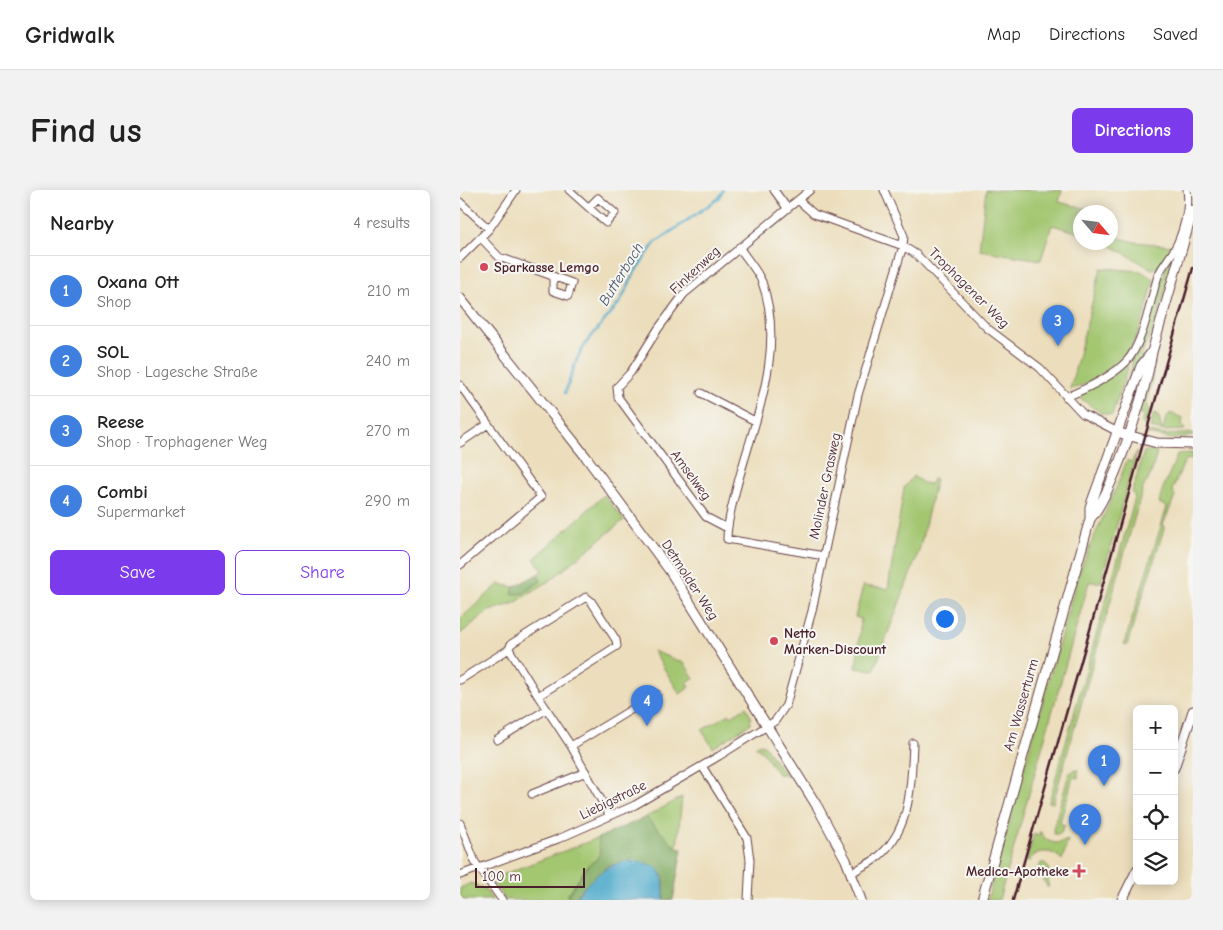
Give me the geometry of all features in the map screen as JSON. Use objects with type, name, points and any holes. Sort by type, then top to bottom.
[{"type":"street","points":[[460,258],[481,238],[516,190]]},
{"type":"street","points":[[568,190],[589,207]]},
{"type":"street","points":[[774,190],[787,208]]},
{"type":"street","name":"Finkenweg","points":[[617,387],[631,372],[658,329],[684,294],[810,190]]},
{"type":"street","points":[[884,190],[904,236],[903,246]]},
{"type":"street","points":[[1066,397],[1109,375],[1127,361],[1143,330],[1159,274],[1175,249],[1185,217],[1188,199],[1187,190]]},
{"type":"street","name":"Trophagener Weg","points":[[798,200],[814,214],[903,246],[917,255],[987,328],[1040,368],[1083,414],[1127,436],[1166,444],[1193,444]]},
{"type":"street","points":[[460,202],[489,228]]},
{"type":"street","points":[[1152,352],[1193,210]]},
{"type":"street","points":[[481,238],[499,257],[553,277]]},
{"type":"street","name":"Molinder Grasweg","points":[[766,726],[778,718],[786,705],[824,556],[858,395],[903,246]]},
{"type":"street","points":[[727,528],[767,378],[770,355],[770,311],[761,280],[739,247]]},
{"type":"street","name":"Detmolder Weg","points":[[460,298],[642,531],[817,806],[851,874],[861,900]]},
{"type":"street","name":"Am Wasserturm","points":[[982,900],[1090,519],[1090,508],[1141,366],[1152,352]]},
{"type":"street","name":"Am Wasserturm","points":[[1090,519],[1098,510],[1127,436],[1149,373],[1152,352]]},
{"type":"street","points":[[460,385],[541,497],[460,565]]},
{"type":"street","name":"Amselweg","points":[[617,387],[618,397],[706,517],[727,528],[727,539],[824,556]]},
{"type":"street","points":[[701,392],[755,420]]},
{"type":"street","points":[[460,443],[488,424]]},
{"type":"street","points":[[460,680],[509,649],[511,644],[586,597],[591,600],[616,640],[616,646],[612,651],[538,696]]},
{"type":"street","points":[[509,649],[571,746],[610,816]]},
{"type":"street","points":[[571,746],[657,694]]},
{"type":"street","points":[[496,740],[547,709]]},
{"type":"street","points":[[1178,756],[1193,711]]},
{"type":"street","name":"Liebigstraße","points":[[460,875],[480,869],[635,805],[766,726]]},
{"type":"street","points":[[851,874],[875,859],[896,835],[909,804],[913,743]]},
{"type":"street","points":[[702,766],[746,838],[750,860],[748,900]]},
{"type":"street","points":[[532,794],[586,772]]},
{"type":"street","points":[[460,823],[480,869],[502,900]]},
{"type":"street","points":[[1122,900],[1133,878]]},
{"type":"green space","points":[[986,190],[1062,190],[1059,202],[1073,206],[1073,231],[1052,225],[1041,260],[979,250]]},
{"type":"green space","points":[[1118,238],[1135,242],[1173,246],[1158,267],[1152,269],[1118,250]]},
{"type":"green space","points":[[1177,249],[1155,326],[1143,351],[1124,406],[1120,404],[1132,368],[1131,360],[1149,323],[1167,264]]},
{"type":"green space","points":[[1101,268],[1141,271],[1154,280],[1146,312],[1135,339],[1119,362],[1106,372],[1070,389]]},
{"type":"green space","points":[[1127,365],[1128,368],[1112,415],[1101,413],[1081,399],[1081,393]]},
{"type":"green space","points":[[1153,369],[1152,381],[1145,403],[1150,410],[1146,427],[1142,423],[1143,414],[1139,413]]},
{"type":"green space","points":[[1154,413],[1158,415],[1162,429],[1164,429],[1165,420],[1170,413],[1183,418],[1182,425],[1185,430],[1164,431],[1150,428]]},
{"type":"green space","points":[[1148,432],[1165,435],[1193,433],[1193,436],[1172,439],[1147,434]]},
{"type":"green space","points":[[1144,451],[1157,452],[1151,474],[1143,488],[1053,803],[1049,802],[1135,498],[1132,492]]},
{"type":"green space","points":[[1137,452],[1101,582],[1089,582],[999,900],[987,900],[1076,582],[1127,460],[1131,462]]},
{"type":"green space","points":[[1193,453],[1193,459],[1185,460],[1172,490],[1175,496],[1163,525],[1165,526],[1127,645],[1124,644],[1167,507],[1159,503],[1162,490],[1177,454]]},
{"type":"green space","points":[[913,476],[923,483],[931,484],[933,479],[936,479],[919,551],[874,670],[856,668],[861,619],[855,617],[863,586],[888,589],[904,488]]},
{"type":"green space","points":[[604,495],[624,520],[552,579],[515,603],[489,611],[460,634],[460,619],[499,584],[514,587],[513,594],[541,580],[538,574],[543,570],[534,559]]},
{"type":"green space","points":[[538,574],[541,581],[523,594],[512,594],[514,587]]},
{"type":"green space","points":[[653,651],[684,663],[694,678],[687,682],[690,687],[680,694]]},
{"type":"green space","points":[[746,707],[751,717],[750,724],[713,748],[702,730],[729,714],[731,716]]},
{"type":"green space","points":[[761,744],[765,746],[779,767],[787,774],[778,774],[762,751],[755,746]]},
{"type":"green space","points":[[1075,769],[1078,770],[1078,778],[1073,777],[1060,823],[1065,825],[1060,834],[1054,834],[1053,829],[1069,774]]},
{"type":"green space","points":[[682,797],[677,848],[646,817]]},
{"type":"green space","points":[[646,817],[676,848],[682,849],[673,900],[664,900],[664,876],[609,865],[579,892],[575,900],[567,896],[588,865],[596,860],[600,853],[598,838]]},
{"type":"green space","points":[[1040,831],[1046,839],[1052,842],[1060,843],[1068,840],[1062,860],[1054,854],[1045,852],[1036,854],[1029,861],[1026,861],[1034,834],[1039,836]]},
{"type":"green space","points":[[598,838],[601,853],[596,860],[588,865],[567,896],[574,900],[505,900],[491,879]]},
{"type":"green space","points":[[1041,863],[1045,863],[1049,868],[1048,888],[1038,870]]},
{"type":"green space","points":[[471,883],[485,889],[492,900],[460,900],[460,888]]},
{"type":"water","points":[[630,861],[649,864],[659,870],[663,881],[664,900],[575,900],[585,886],[598,874],[613,865]]},
{"type":"waterway","name":"Butterbach","points":[[565,393],[577,359],[586,343],[620,302],[636,270],[655,243],[719,198],[723,190]]},
{"type":"railway","points":[[1013,900],[1193,268]]},
{"type":"place","name":"Sparkasse Lemgo","points":[[484,267]]},
{"type":"place","name":"Reese","points":[[1058,346]]},
{"type":"place","name":"Netto Marken-Discount","points":[[774,641]]},
{"type":"place","name":"Combi","points":[[647,726]]},
{"type":"place","name":"Oxana Ott","points":[[1104,786]]},
{"type":"place","name":"SOL","points":[[1085,845]]},
{"type":"place","name":"Medica-Apotheke","points":[[1079,871]]}]
